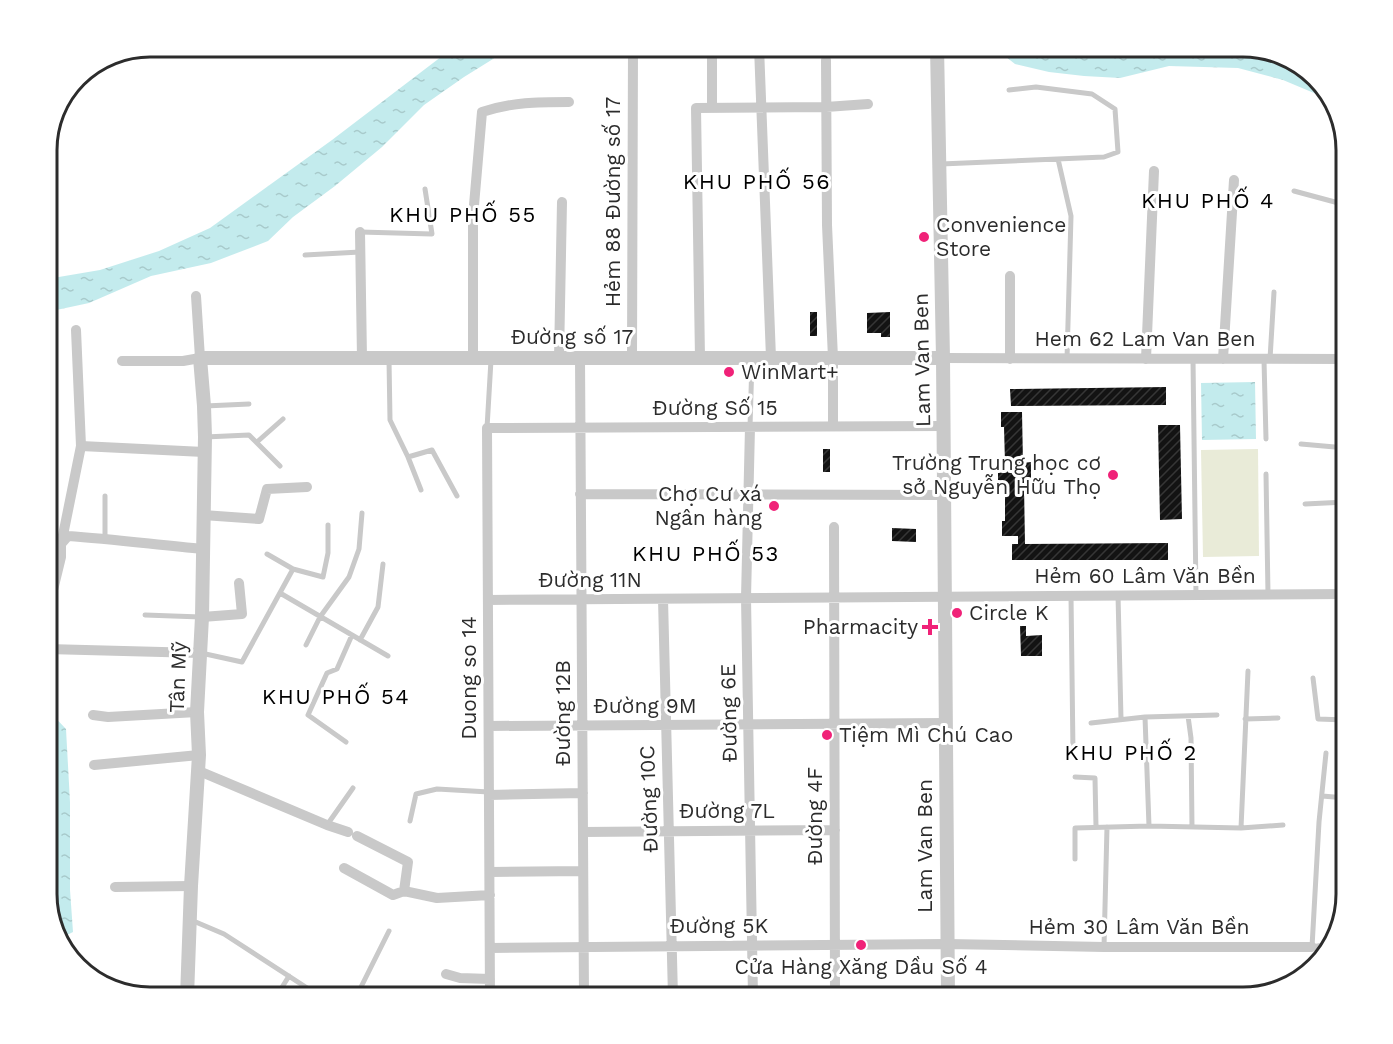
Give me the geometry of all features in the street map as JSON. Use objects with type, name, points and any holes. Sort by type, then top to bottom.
[{"type":"street","name":"Hẻm 88 Đường số 17","points":[[632,358],[633,57]]},
{"type":"street","points":[[712,57],[712,108]]},
{"type":"street","points":[[759,57],[771,358]]},
{"type":"street","name":"Lam Van Ben","points":[[937,57],[944,426],[948,987]]},
{"type":"street","points":[[826,60],[827,231],[833,358],[833,426]]},
{"type":"street","points":[[473,358],[473,217],[482,112],[503,105],[569,102]]},
{"type":"street","points":[[700,358],[696,108],[826,107],[868,104]]},
{"type":"street","points":[[1146,359],[1154,171]]},
{"type":"street","points":[[1223,359],[1234,180]]},
{"type":"street","points":[[559,358],[562,202]]},
{"type":"street","points":[[360,232],[362,358]]},
{"type":"street","points":[[1010,276],[1010,359]]},
{"type":"street","points":[[122,361],[183,361],[200,358],[196,296]]},
{"type":"street","points":[[57,573],[81,446],[76,330]]},
{"type":"street","name":"Đường số 17","points":[[200,358],[943,358]]},
{"type":"street","name":"Tân Mỹ","points":[[187,987],[199,771],[197,712],[205,437],[200,358]]},
{"type":"street","name":"Đường 12B","points":[[580,358],[584,987]]},
{"type":"street","name":"Hem 62 Lam Van Ben","points":[[943,358],[1336,359]]},
{"type":"street","name":"Đường Số 15","points":[[487,428],[944,426]]},
{"type":"street","name":"Đường 6E","points":[[750,427],[746,598],[753,987]]},
{"type":"street","name":"Duong so 14","points":[[487,428],[490,987]]},
{"type":"street","points":[[81,446],[204,452]]},
{"type":"street","points":[[204,515],[259,519],[267,489],[307,487]]},
{"type":"street","points":[[580,494],[944,495]]},
{"type":"street","name":"Đường 4F","points":[[834,527],[835,987]]},
{"type":"street","points":[[61,544],[68,536],[203,549]]},
{"type":"street","points":[[57,541],[61,544]]},
{"type":"street","points":[[201,617],[242,614],[239,583]]},
{"type":"street","name":"Hẻm 60 Lâm Văn Bền","points":[[945,597],[1336,594]]},
{"type":"street","name":"Đường 11N","points":[[488,600],[945,597]]},
{"type":"street","name":"Đường 10C","points":[[663,599],[673,987]]},
{"type":"street","points":[[57,649],[200,653]]},
{"type":"street","points":[[93,715],[108,717],[197,712]]},
{"type":"street","name":"Đường 9M","points":[[489,726],[946,723]]},
{"type":"street","points":[[94,765],[199,756]]},
{"type":"street","points":[[199,771],[353,834],[408,862],[404,891]]},
{"type":"street","points":[[489,793],[583,793]]},
{"type":"street","name":"Đường 7L","points":[[583,832],[835,830]]},
{"type":"street","points":[[344,868],[393,895],[404,891],[437,898],[490,895]]},
{"type":"street","points":[[490,872],[583,871]]},
{"type":"street","points":[[116,887],[191,886]]},
{"type":"street","name":"Đường 5K","points":[[490,948],[947,944]]},
{"type":"street","name":"Hẻm 30 Lâm Văn Bền","points":[[947,944],[1312,947]]},
{"type":"street","points":[[446,974],[460,978],[490,979]]},
{"type":"lane","points":[[940,164],[1104,157],[1118,152],[1115,109],[1092,94],[1036,87],[1009,90]]},
{"type":"lane","points":[[1058,159],[1071,216],[1067,359]]},
{"type":"lane","points":[[360,232],[432,234],[425,189]]},
{"type":"lane","points":[[1294,191],[1336,202]]},
{"type":"lane","points":[[305,255],[360,252]]},
{"type":"lane","points":[[1266,439],[1267,359],[1274,292]]},
{"type":"lane","points":[[389,358],[390,420],[421,490]]},
{"type":"lane","name":"Duong so 14","points":[[487,428],[491,358]]},
{"type":"lane","points":[[750,427],[753,358]]},
{"type":"lane","points":[[1193,359],[1196,595]]},
{"type":"lane","points":[[204,406],[249,404]]},
{"type":"lane","points":[[257,442],[283,419]]},
{"type":"lane","points":[[205,437],[249,435],[280,466]]},
{"type":"lane","points":[[1301,444],[1336,447]]},
{"type":"lane","points":[[408,457],[432,450],[457,496]]},
{"type":"lane","points":[[1266,474],[1268,594]]},
{"type":"lane","points":[[105,496],[105,538]]},
{"type":"lane","points":[[1305,504],[1336,503]]},
{"type":"lane","points":[[306,645],[320,617],[349,577],[359,549],[362,513]]},
{"type":"lane","points":[[267,554],[293,569],[323,577],[328,553],[328,525]]},
{"type":"lane","points":[[360,640],[378,607],[382,564]]},
{"type":"lane","points":[[200,653],[242,662],[293,569]]},
{"type":"lane","points":[[280,594],[388,656]]},
{"type":"lane","points":[[1071,596],[1072,753]]},
{"type":"lane","points":[[1119,596],[1121,719]]},
{"type":"lane","points":[[145,615],[201,617]]},
{"type":"lane","points":[[346,742],[308,715],[327,673],[337,669],[352,635]]},
{"type":"lane","points":[[1241,828],[1248,671]]},
{"type":"lane","points":[[1313,678],[1318,719],[1336,720]]},
{"type":"lane","points":[[1090,723],[1145,717],[1217,715]]},
{"type":"lane","points":[[1188,716],[1191,738],[1192,827]]},
{"type":"lane","points":[[1145,717],[1149,826]]},
{"type":"lane","points":[[1245,719],[1278,718]]},
{"type":"lane","points":[[1312,947],[1326,753]]},
{"type":"lane","points":[[1075,777],[1095,778],[1096,827]]},
{"type":"lane","points":[[327,825],[353,788]]},
{"type":"lane","points":[[411,821],[416,794],[437,789],[489,793]]},
{"type":"lane","points":[[1322,796],[1336,797]]},
{"type":"lane","points":[[1075,859],[1075,828],[1149,826],[1241,828],[1283,825]]},
{"type":"lane","points":[[1104,947],[1107,827]]},
{"type":"lane","points":[[191,920],[224,934],[305,987]]},
{"type":"lane","points":[[361,987],[389,931]]},
{"type":"lane","name":"Hẻm 30 Lâm Văn Bền","points":[[1312,947],[1320,946]]},
{"type":"lane","points":[[282,987],[289,976]]},
{"type":"green space","points":[[1258,449],[1259,556],[1203,557],[1201,450]]},
{"type":"water","points":[[441,57],[495,57],[424,105],[382,147],[293,217],[268,241],[211,263],[151,276],[89,303],[57,310],[57,277],[100,270],[159,251],[210,228],[332,140]]},
{"type":"water","points":[[1006,57],[1255,58],[1290,69],[1309,84],[1318,95],[1283,80],[1238,68],[1169,66],[1120,78],[1049,72],[1015,64]]},
{"type":"water","points":[[1255,382],[1256,439],[1202,440],[1201,383]]},
{"type":"water","points":[[57,720],[66,729],[73,932],[67,935],[57,900]]},
{"type":"building","points":[[810,312],[817,312],[817,336],[810,336]]},
{"type":"building","points":[[890,312],[890,337],[881,337],[881,333],[867,333],[867,313]]},
{"type":"building","points":[[1166,387],[1166,405],[1011,406],[1010,389]]},
{"type":"building","name":"Trường Trung học cơ sở Nguyễn Hữu Thọ","points":[[1001,412],[1022,412],[1023,463],[1031,462],[1031,485],[1024,485],[1025,544],[1168,543],[1168,560],[1012,560],[1012,544],[1018,544],[1018,536],[1002,536],[1002,521],[1005,521],[1005,485],[998,485],[998,463],[1005,463],[1004,427],[1001,427]]},
{"type":"building","points":[[1158,425],[1180,425],[1182,519],[1160,520]]},
{"type":"building","points":[[823,449],[830,449],[830,472],[823,472]]},
{"type":"building","points":[[892,528],[916,529],[916,542],[892,541]]},
{"type":"building","points":[[1020,626],[1026,626],[1026,636],[1042,635],[1042,656],[1021,656]]},
{"type":"place","name":"Convenience Store","points":[[924,237]]},
{"type":"place","name":"WinMart+","points":[[729,372]]},
{"type":"place","name":"Trường Trung học cơ sở Nguyễn Hữu Thọ","points":[[1113,475]]},
{"type":"place","name":"Chợ Cư xá Ngân hàng","points":[[774,506]]},
{"type":"place","name":"Circle K","points":[[957,613]]},
{"type":"place","name":"Pharmacity","points":[[930,627]]},
{"type":"place","name":"Tiệm Mì Chú Cao","points":[[827,735]]},
{"type":"place","name":"Cửa Hàng Xăng Dầu Số 4","points":[[861,945]]},
{"type":"district","name":"KHU PHỐ 56","points":[[757,181]]},
{"type":"district","name":"KHU PHỐ 4","points":[[1208,200]]},
{"type":"district","name":"KHU PHỐ 55","points":[[463,214]]},
{"type":"district","name":"KHU PHỐ 53","points":[[706,553]]},
{"type":"district","name":"KHU PHỐ 54","points":[[336,696]]},
{"type":"district","name":"KHU PHỐ 2","points":[[1131,752]]}]
